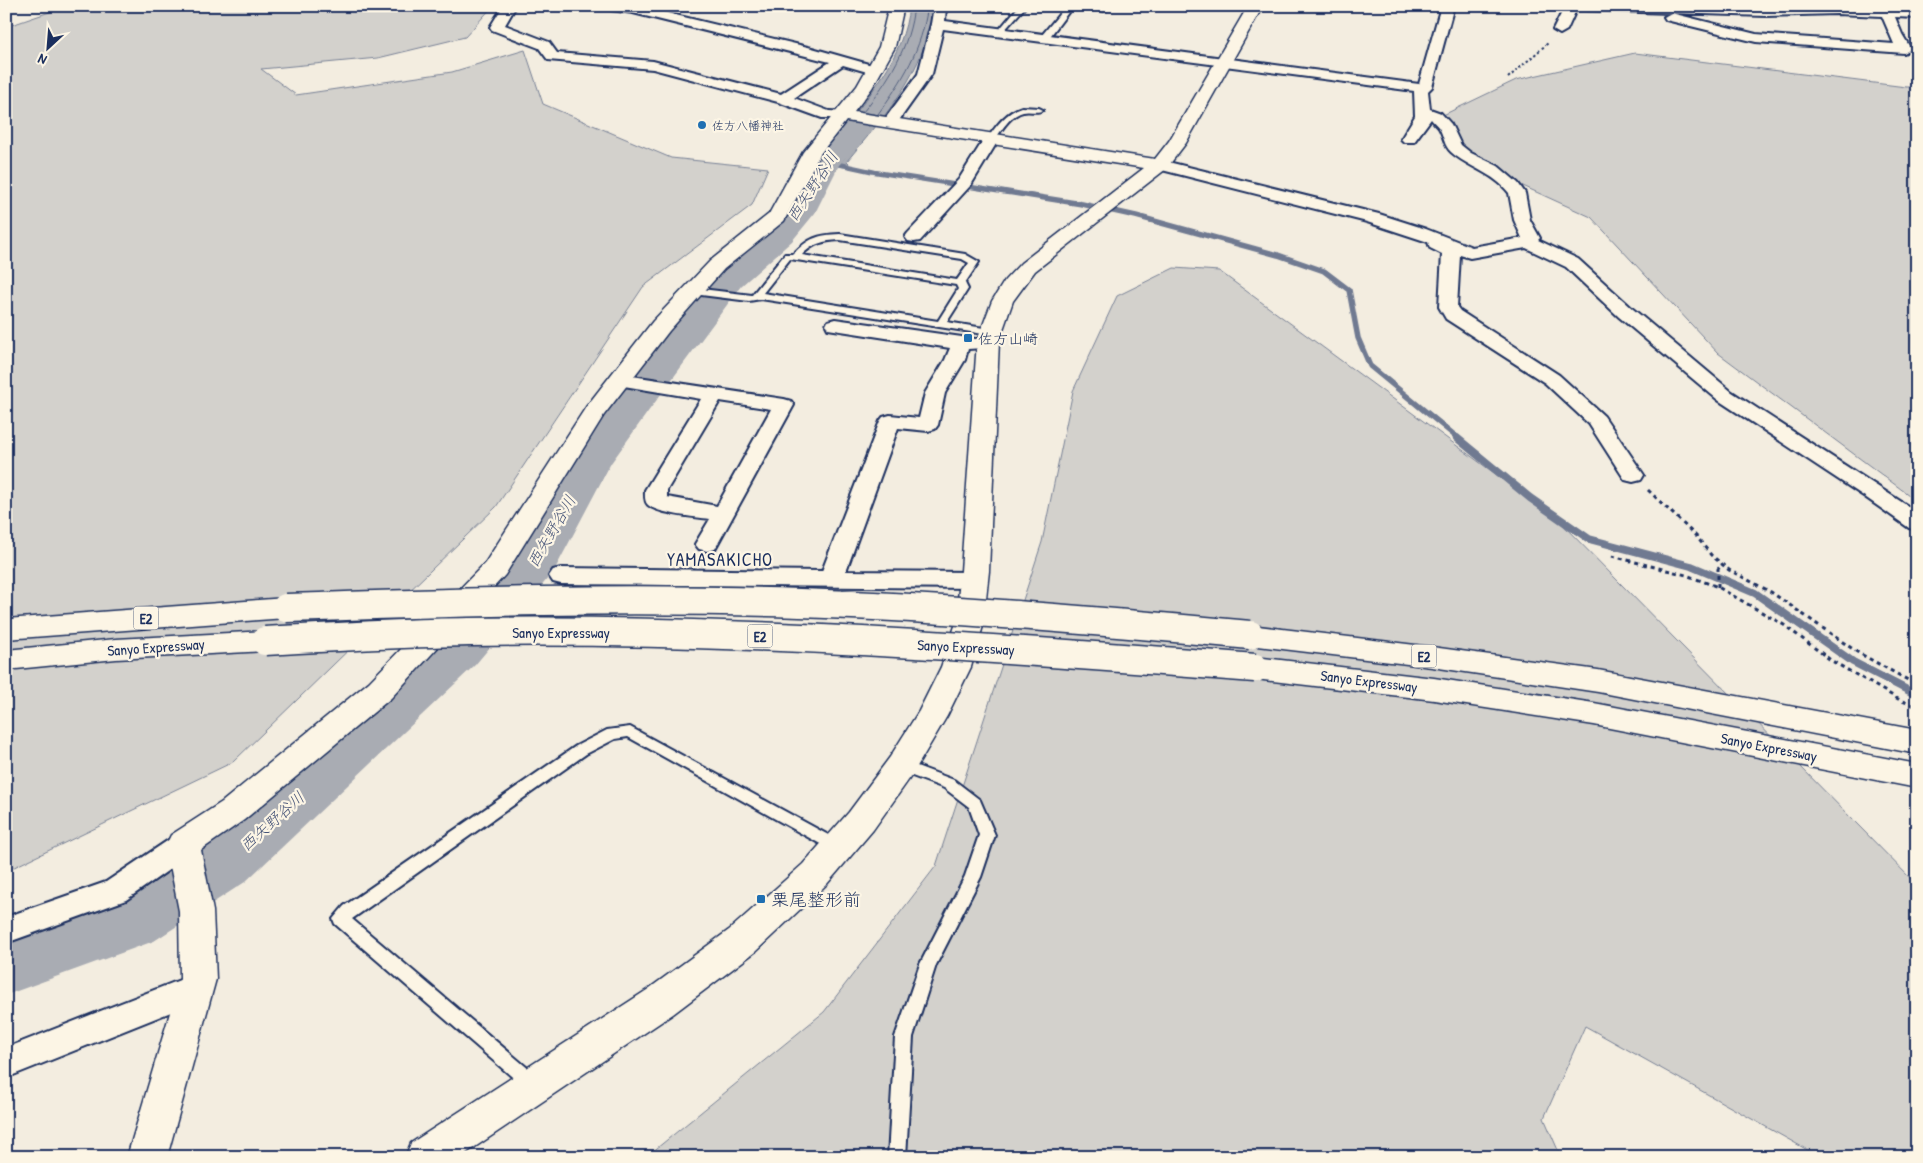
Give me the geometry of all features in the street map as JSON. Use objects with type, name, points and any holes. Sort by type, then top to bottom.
[{"type":"main road","points":[[147,1157],[198,979],[196,911],[183,845],[233,811],[380,690],[495,570],[594,412],[626,380],[661,326],[697,291],[717,264],[777,217],[812,152],[864,88],[887,47],[897,6]]},
{"type":"main road","points":[[425,1157],[660,1002],[742,941],[808,880],[838,847],[861,821],[901,766],[932,716],[956,667],[969,626],[974,580],[980,340],[999,305],[1016,280],[1039,258],[1160,165],[1174,147],[1226,61],[1256,6]]},
{"type":"main road","points":[[841,114],[1160,165]]},
{"type":"main road","name":"Sanyo Expressway","points":[[6,628],[286,608],[521,600],[800,603],[1052,616],[1250,635],[1432,657],[1598,681],[1917,742]]},
{"type":"main road","name":"Sanyo Expressway","points":[[6,660],[116,649],[498,632],[791,637],[1044,651],[1254,668],[1434,689],[1594,714],[1917,776]]},
{"type":"street","points":[[510,6],[497,27],[544,45],[553,57],[653,65],[783,99],[828,115],[841,114]]},
{"type":"street","points":[[611,6],[633,9],[874,70]]},
{"type":"street","points":[[1409,139],[1423,119],[1425,112],[1421,102],[1421,89],[1424,87],[1448,6]]},
{"type":"street","points":[[1555,6],[1766,12],[1835,8],[1917,14]]},
{"type":"street","points":[[1560,30],[1571,7]]},
{"type":"street","points":[[1637,8],[1756,38],[1904,49],[1895,34],[1887,12]]},
{"type":"street","points":[[890,123],[925,74],[939,14],[1000,32],[1226,61],[1421,89]]},
{"type":"street","points":[[783,99],[840,60]]},
{"type":"street","points":[[1425,112],[1436,116],[1446,127],[1454,147],[1465,156],[1492,169],[1512,186],[1517,193],[1522,220],[1531,238],[1528,242]]},
{"type":"street","points":[[909,242],[962,185],[991,139]]},
{"type":"street","points":[[1160,165],[1373,218],[1470,253],[1528,242],[1572,263],[1626,313],[1725,396],[1865,486],[1917,523]]},
{"type":"street","points":[[1437,240],[1436,244],[1451,252],[1448,306],[1453,315],[1552,380],[1597,420],[1633,475]]},
{"type":"street","points":[[835,325],[980,340]]},
{"type":"street","points":[[832,579],[890,421],[928,425],[935,393],[955,360],[980,340]]},
{"type":"street","points":[[626,380],[714,396],[784,405],[707,544]]},
{"type":"street","points":[[714,396],[656,490],[656,501],[667,505],[722,514]]},
{"type":"street","points":[[561,576],[974,580]]},
{"type":"street","points":[[6,930],[116,891],[183,845]]},
{"type":"street","points":[[6,1063],[195,988]]},
{"type":"lane","points":[[939,14],[954,6]]},
{"type":"lane","points":[[1000,32],[1023,6]]},
{"type":"lane","points":[[1045,37],[1070,6]]},
{"type":"lane","points":[[1088,6],[1104,9]]},
{"type":"lane","points":[[991,139],[1010,115],[1016,111],[1025,108],[1039,110]]},
{"type":"lane","points":[[795,257],[808,244],[821,238],[840,237],[909,242],[965,257],[974,262],[960,283]]},
{"type":"lane","points":[[755,297],[788,256],[960,283]]},
{"type":"lane","points":[[940,325],[963,288],[960,283]]},
{"type":"lane","points":[[697,291],[725,295],[761,296],[940,325],[980,340]]},
{"type":"lane","points":[[534,1084],[341,919],[581,750],[612,734],[630,732],[838,847]]},
{"type":"lane","points":[[897,1157],[904,1037],[928,964],[973,877],[986,835],[975,804],[949,784],[901,766]]},
{"type":"path","points":[[1508,78],[1549,43],[1560,30]]},
{"type":"path","points":[[1633,475],[1722,564],[1803,613],[1857,652],[1917,685]]},
{"type":"path","points":[[1612,556],[1686,575],[1718,586],[1784,625],[1832,661],[1900,700],[1917,707]]},
{"type":"path","points":[[1718,586],[1718,569],[1722,564]]},
{"type":"shaded area","points":[[67,6],[493,6],[465,37],[378,58],[261,69],[296,95],[452,72],[525,50],[543,104],[671,158],[768,168],[752,205],[643,287],[496,507],[233,762],[6,871],[6,27]]},
{"type":"shaded area","points":[[1635,53],[1917,87],[1917,501],[1718,353],[1591,217],[1479,166],[1441,116],[1516,80]]},
{"type":"shaded area","points":[[1174,268],[1219,271],[1558,520],[1917,885],[1917,1157],[1820,1157],[1585,1026],[1544,1118],[1561,1157],[646,1157],[824,1012],[936,866],[1042,542],[1073,391],[1117,296]]},
{"type":"water","points":[[909,6],[933,6],[929,30],[913,71],[890,108],[847,161],[849,163],[846,167],[827,167],[820,182],[810,182],[823,156],[874,89],[893,58],[906,24]]},
{"type":"waterway","name":"西矢野谷川","points":[[6,967],[132,922],[224,865],[457,652],[537,560],[590,461],[728,278],[780,234],[803,206],[824,161],[855,130]]},
{"type":"waterway","points":[[838,164],[875,172],[1009,193]]},
{"type":"waterway","points":[[1001,191],[1082,204],[1136,216],[1278,255],[1324,271],[1349,290],[1358,338],[1370,366],[1459,439]]},
{"type":"waterway","points":[[1457,438],[1530,498],[1589,539],[1691,566],[1755,593],[1853,662],[1917,695]]},
{"type":"place","name":"佐方八幡神社","points":[[702,125]]},
{"type":"place","name":"佐方山崎","points":[[968,338]]},
{"type":"place","name":"栗尾整形前","points":[[761,899]]},
{"type":"district","name":"YAMASAKICHO","points":[[720,559]]}]
